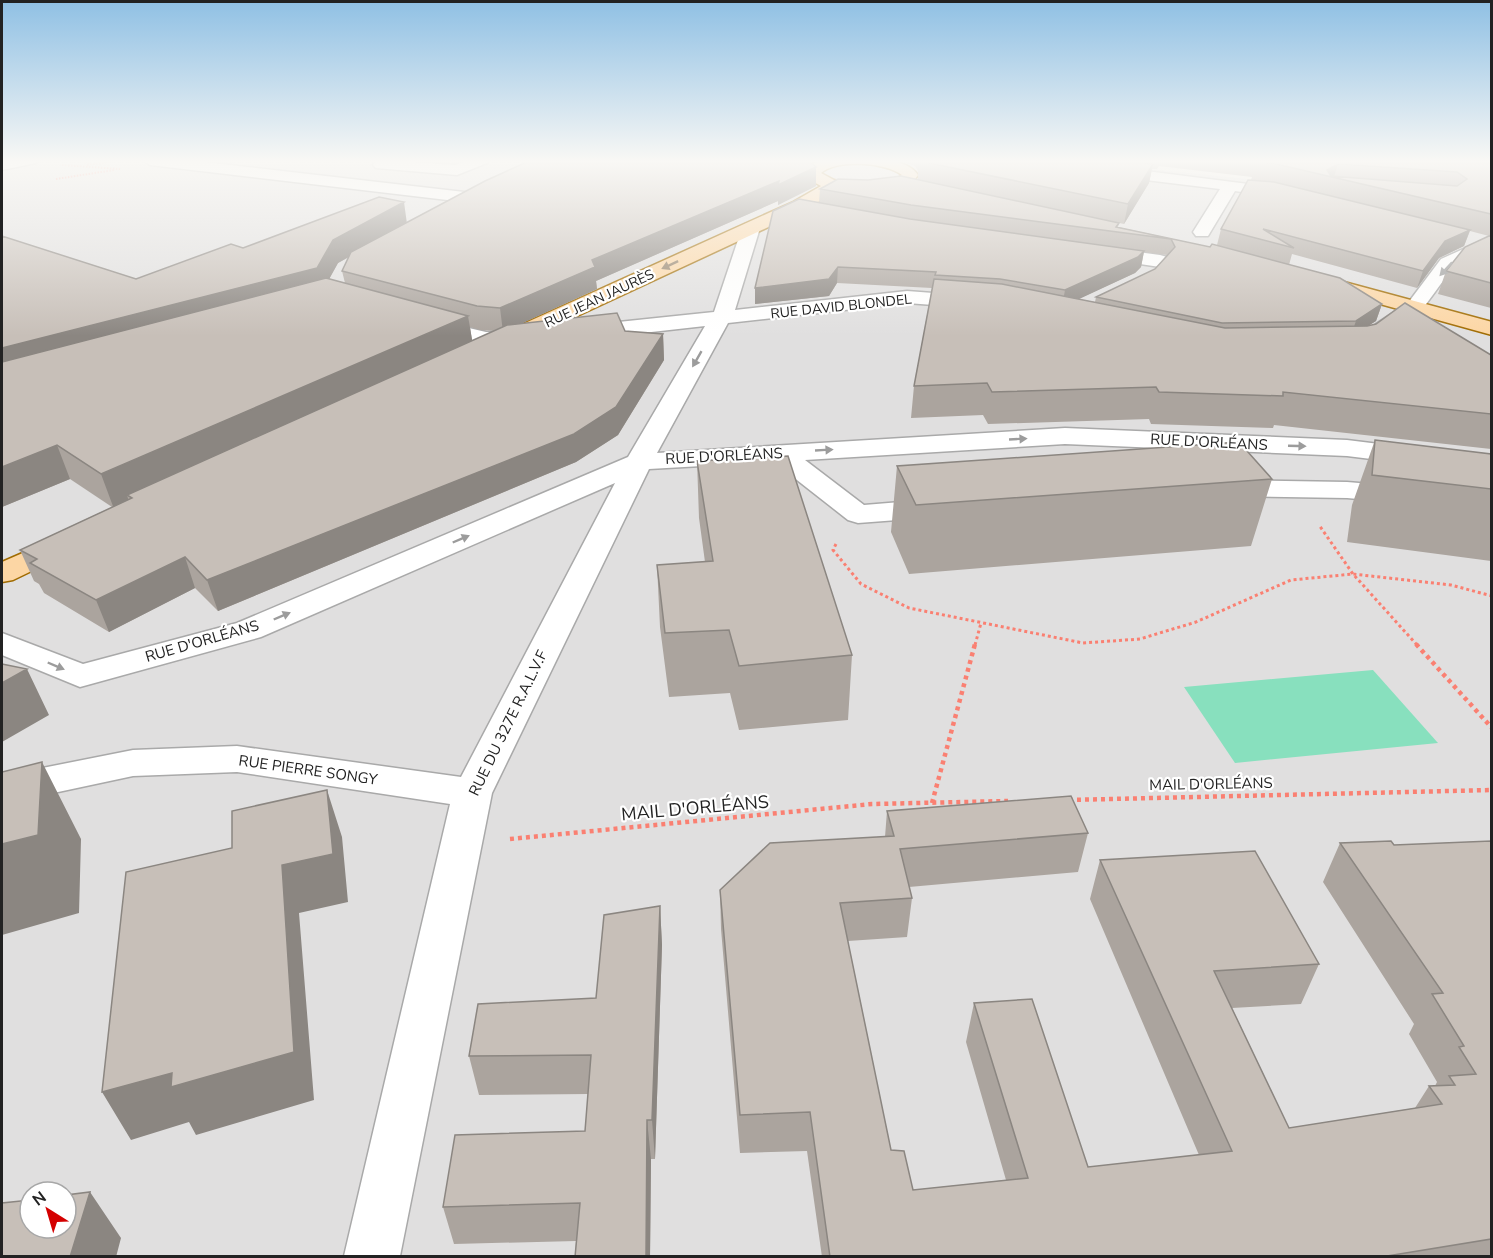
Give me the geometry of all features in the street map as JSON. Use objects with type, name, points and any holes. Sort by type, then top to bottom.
[{"type":"main road","name":"RUE JEAN JAURÈS","points":[[474,355],[771,219]]},
{"type":"main road","points":[[1302,277],[1491,328]]},
{"type":"main road","points":[[2,573],[86,534]]},
{"type":"street","points":[[1199,243],[1212,219]]},
{"type":"street","name":"RUE DU 327E R.A.L.V.F","points":[[372,1257],[472,793],[640,462],[720,318],[751,228]]},
{"type":"street","points":[[1465,238],[1490,245]]},
{"type":"street","points":[[1366,340],[1416,308],[1448,263],[1490,245]]},
{"type":"street","points":[[1080,250],[1160,261],[1143,279]]},
{"type":"street","name":"RUE DAVID BLONDEL","points":[[404,318],[479,338],[506,341],[907,297],[998,304]]},
{"type":"street","name":"RUE D'ORLÉANS","points":[[2,643],[80,676],[249,630],[640,462],[1065,436],[1347,448],[1491,466]]},
{"type":"street","points":[[779,453],[858,514],[965,506]]},
{"type":"street","points":[[1203,489],[1347,490],[1491,503]]},
{"type":"street","name":"RUE PIERRE SONGY","points":[[2,790],[133,763],[237,759],[472,793]]},
{"type":"path","points":[[1295,489],[1353,574],[1491,728]]},
{"type":"path","points":[[858,514],[839,536],[832,550],[861,584],[909,608],[1083,644],[1140,639],[1196,622],[1291,580],[1353,574],[1451,585],[1491,596]]},
{"type":"path","points":[[932,803],[981,623]]},
{"type":"path","name":"MAIL D'ORLÉANS","points":[[1063,800],[1491,790]]},
{"type":"path","name":"MAIL D'ORLÉANS","points":[[461,843],[872,804],[1015,801]]},
{"type":"shaded area","points":[[2,219],[1491,219],[1491,1256],[2,1256]]},
{"type":"green space","points":[[1373,670],[1438,743],[1235,763],[1184,687]]},
{"type":"building","points":[[321,219],[373,219],[333,240],[317,268],[2,348],[2,236],[136,279],[231,244],[243,248]]},
{"type":"building","points":[[414,219],[690,219],[592,260],[595,267],[500,308],[477,306],[342,271],[351,252]]},
{"type":"building","points":[[771,219],[908,219],[1144,251],[1138,257],[1065,290],[1000,279],[935,275],[936,272],[838,267],[829,279],[755,288]]},
{"type":"building","points":[[1016,219],[1099,219],[1119,223],[1116,227],[1210,247],[1212,244],[1340,278],[1382,304],[1356,321],[1222,323],[1096,297],[1155,269],[1175,247],[1171,239]]},
{"type":"building","points":[[1227,219],[1424,219],[1470,230],[1445,241],[1423,271],[1263,229],[1294,248],[1221,229]]},
{"type":"building","points":[[1491,235],[1491,283],[1446,271],[1465,247]]},
{"type":"building","points":[[326,278],[468,316],[101,474],[57,445],[2,467],[2,362]]},
{"type":"building","points":[[934,279],[1002,284],[1225,328],[1367,326],[1376,324],[1405,303],[1491,355],[1491,414],[1283,392],[1283,396],[1159,392],[1156,387],[992,392],[987,383],[914,386]]},
{"type":"building","points":[[617,313],[625,331],[663,334],[616,407],[574,434],[207,580],[185,557],[96,600],[30,563],[37,559],[20,550],[132,498],[127,495],[507,325]]},
{"type":"building","points":[[1375,440],[1491,454],[1491,489],[1372,475]]},
{"type":"building","points":[[1239,442],[1272,479],[916,505],[897,466]]},
{"type":"building","points":[[788,456],[852,655],[739,666],[729,630],[665,633],[657,565],[713,561],[697,461]]},
{"type":"building","points":[[2,664],[27,669],[2,683]]},
{"type":"building","points":[[42,762],[38,835],[2,844],[2,772]]},
{"type":"building","points":[[327,790],[333,854],[282,865],[294,1052],[171,1087],[172,1073],[102,1092],[126,872],[232,848],[232,811]]},
{"type":"building","points":[[1071,796],[1088,833],[900,849],[912,898],[840,903],[891,1150],[904,1151],[913,1190],[1028,1178],[974,1003],[1032,999],[1088,1167],[1232,1151],[1100,860],[1255,851],[1319,964],[1214,971],[1289,1128],[1442,1104],[1429,1086],[1455,1085],[1449,1076],[1476,1074],[1459,1047],[1464,1046],[1432,994],[1443,993],[1340,843],[1391,841],[1394,845],[1491,841],[1491,1239],[1381,1257],[830,1257],[810,1112],[740,1115],[720,890],[770,843],[894,836],[887,811]]},
{"type":"building","points":[[660,906],[652,1120],[647,1120],[646,1257],[575,1257],[580,1203],[443,1207],[455,1135],[585,1131],[591,1055],[469,1056],[478,1004],[596,998],[604,915]]},
{"type":"building","points":[[90,1192],[78,1231],[78,1194]]},
{"type":"building","points":[[18,1201],[18,1240],[75,1240],[70,1257],[2,1257],[2,1203]]}]
